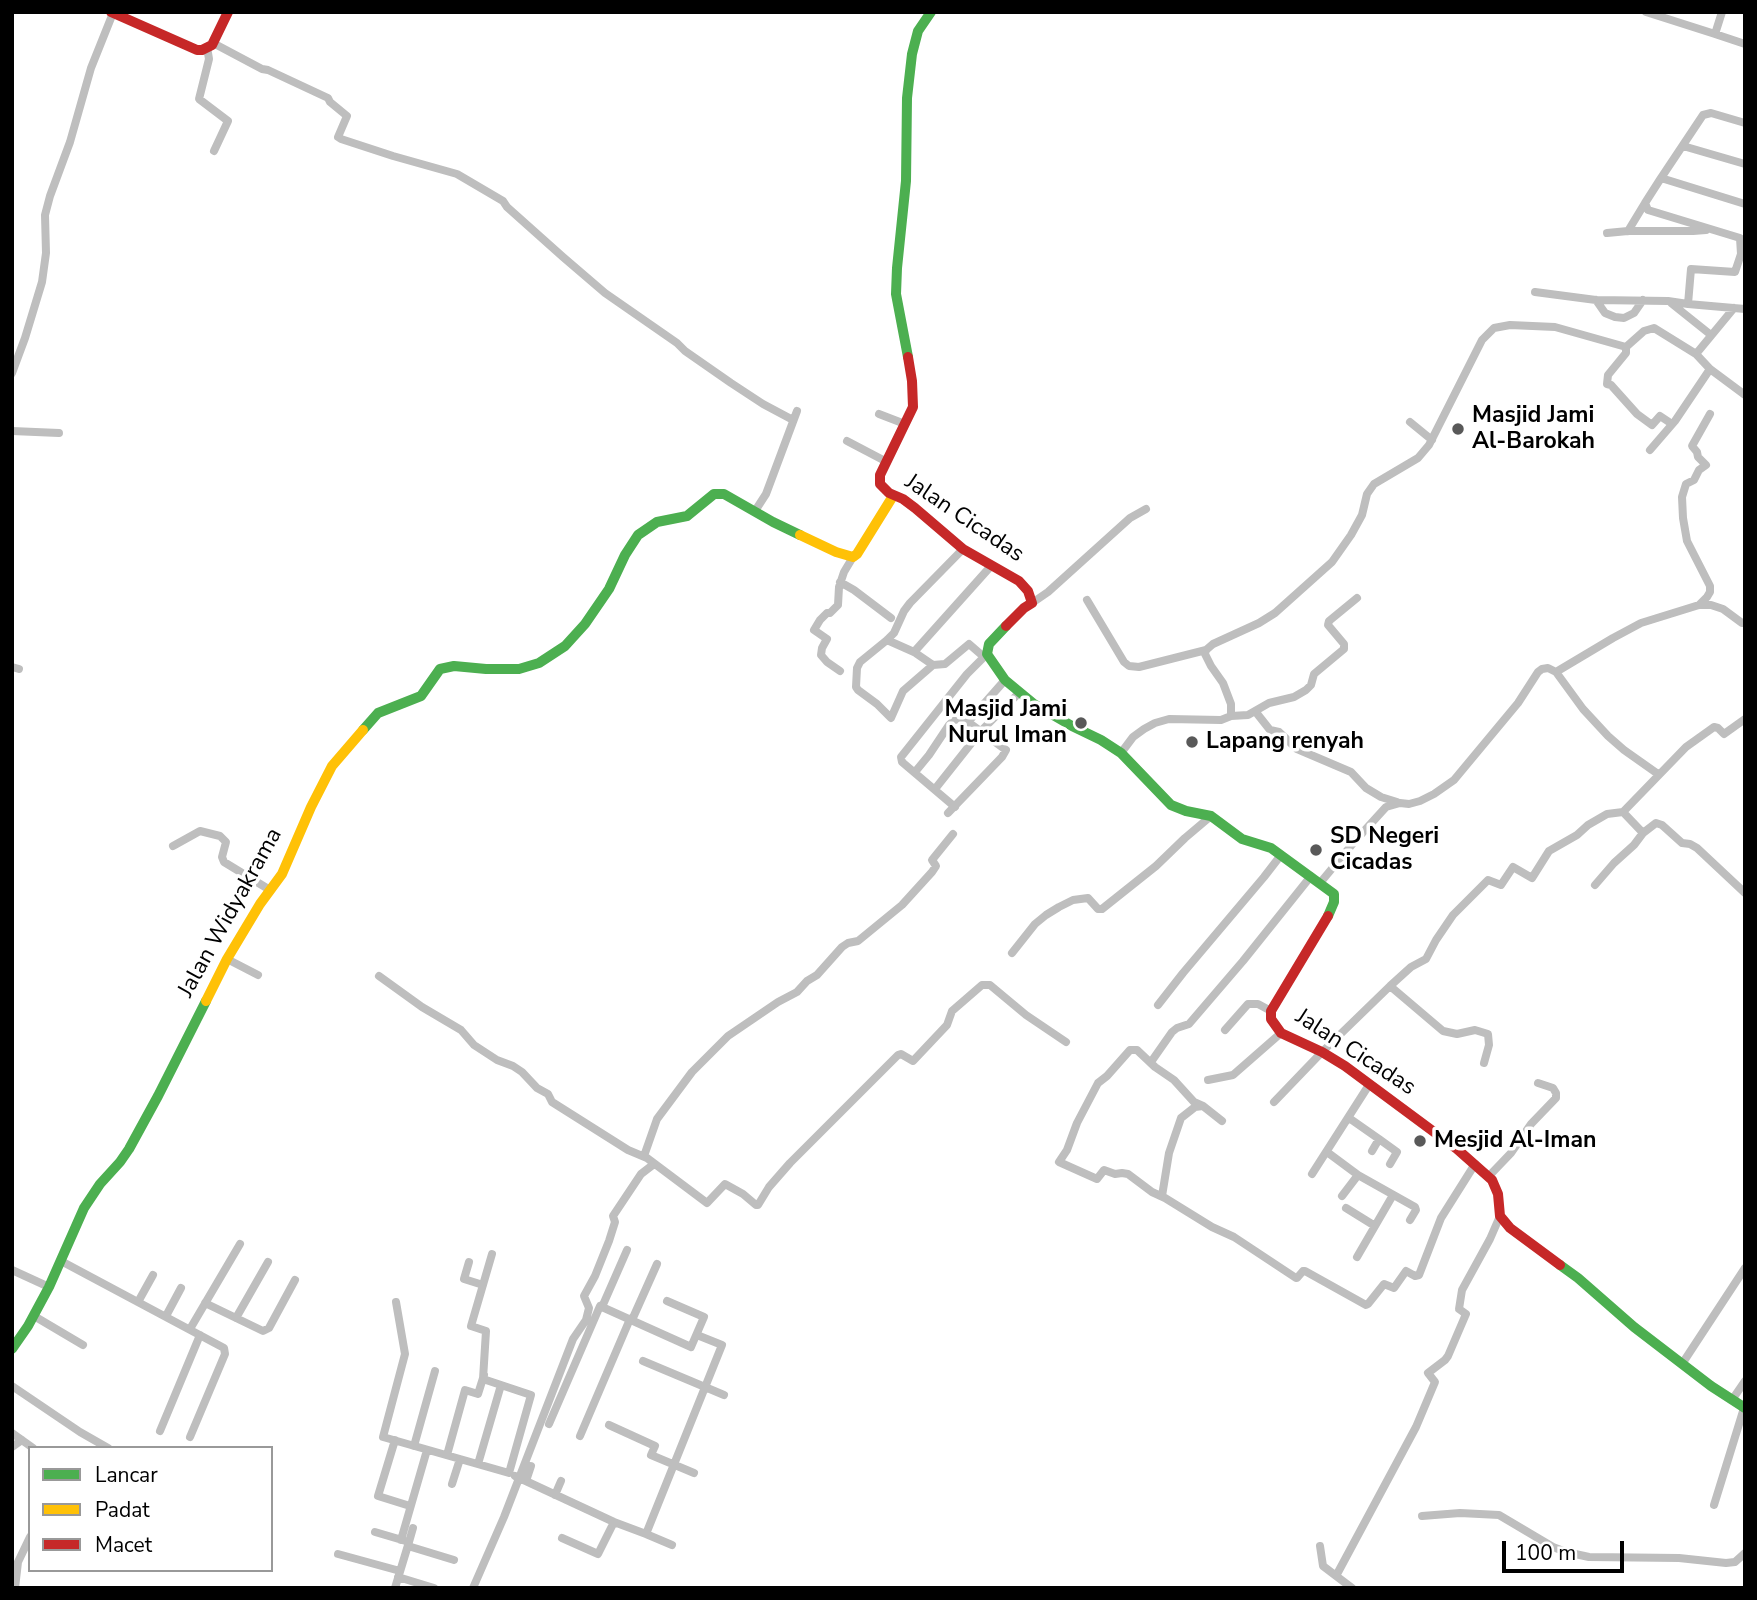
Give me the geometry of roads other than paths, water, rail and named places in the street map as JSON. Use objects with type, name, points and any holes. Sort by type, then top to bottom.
[{"type":"street","points":[[214,151],[229,121],[198,98],[209,59],[210,45],[228,12]]},
{"type":"street","name":"Jalan Cicadas","points":[[931,12],[914,42],[907,98],[906,181],[897,268],[896,294],[914,397],[913,407],[880,475],[880,484],[893,496],[903,499],[915,508],[963,549],[1019,581],[1028,591],[1032,603]]},
{"type":"street","points":[[1646,12],[1745,44]]},
{"type":"street","points":[[1715,34],[1722,12]]},
{"type":"street","points":[[12,373],[42,282],[46,253],[46,215],[50,196],[70,142],[91,68],[112,13],[197,50],[210,45],[328,98],[330,103],[347,116],[339,138],[460,176],[502,201],[605,293],[763,404],[793,420]]},
{"type":"street","points":[[1628,231],[1703,115],[1711,113],[1745,123]]},
{"type":"street","points":[[1683,146],[1745,164]]},
{"type":"street","points":[[1661,178],[1745,204]]},
{"type":"street","points":[[1645,203],[1648,210],[1740,238],[1741,254],[1735,272],[1691,269],[1688,304]]},
{"type":"street","points":[[1607,233],[1712,229]]},
{"type":"street","points":[[1535,292],[1596,300],[1668,301],[1745,309]]},
{"type":"street","points":[[1596,300],[1605,313],[1624,318],[1634,313],[1643,300]]},
{"type":"street","points":[[1668,301],[1711,335]]},
{"type":"street","points":[[1696,354],[1734,308]]},
{"type":"street","points":[[1087,600],[1129,666],[1139,667],[1206,650],[1275,613],[1332,562],[1364,513],[1367,494],[1374,484],[1418,458],[1432,440],[1482,340],[1494,328],[1510,325],[1555,327],[1626,348]]},
{"type":"street","points":[[1672,424],[1660,416],[1652,425],[1607,384],[1608,375],[1626,353],[1626,348],[1648,328],[1654,328],[1696,354],[1710,369],[1745,395]]},
{"type":"street","points":[[1650,450],[1672,424],[1710,369]]},
{"type":"street","points":[[755,512],[766,494],[797,411]]},
{"type":"street","points":[[879,414],[905,424]]},
{"type":"street","points":[[1556,672],[1641,624],[1699,604],[1710,592],[1710,586],[1687,541],[1682,497],[1686,485],[1694,480],[1699,470],[1706,465],[1692,446],[1710,414]]},
{"type":"street","points":[[1410,422],[1432,440]]},
{"type":"street","points":[[12,431],[59,433]]},
{"type":"street","points":[[847,441],[887,462]]},
{"type":"street","name":"Jalan Widyakrama","points":[[12,1349],[49,1287],[91,1195],[120,1162],[142,1127],[227,959],[282,874],[332,766],[378,713],[421,696],[440,669],[446,667],[519,668],[539,663],[565,646],[584,624],[609,589],[625,555],[638,536],[657,522],[687,516],[717,493],[724,494],[773,522],[836,552],[853,557]]},
{"type":"street","points":[[840,671],[821,655],[827,639],[814,630],[826,613],[830,613],[838,605],[840,582],[893,496]]},
{"type":"street","points":[[915,772],[954,720],[968,722],[1007,752],[951,810],[936,789],[915,772],[901,759],[967,674],[986,655],[989,644],[996,636],[1024,608],[1048,592],[1130,518],[1146,509]]},
{"type":"street","points":[[963,549],[910,603],[894,633],[860,662],[856,681],[858,690],[877,704],[889,718],[892,717],[903,691],[933,665],[945,664],[969,644],[986,655],[1004,680],[1019,693],[1052,715],[1121,753],[1171,805],[1211,816],[1242,838],[1271,848],[1316,880]]},
{"type":"street","points":[[914,652],[991,566]]},
{"type":"street","points":[[840,582],[891,618]]},
{"type":"street","points":[[1121,753],[1133,737],[1155,723],[1168,719],[1221,720],[1242,716],[1306,690],[1311,685],[1314,674],[1343,650],[1344,644],[1328,625],[1332,618],[1357,598]]},
{"type":"street","points":[[1699,604],[1711,605],[1745,623]]},
{"type":"street","points":[[887,640],[914,652],[933,665]]},
{"type":"street","points":[[1206,650],[1205,654],[1211,666],[1223,683],[1231,705],[1231,716]]},
{"type":"street","points":[[1255,711],[1270,730],[1279,732],[1297,749],[1351,772],[1366,788],[1381,797],[1409,804],[1434,794],[1454,780],[1518,703],[1538,672],[1548,668],[1556,672],[1608,736],[1658,774]]},
{"type":"street","points":[[968,722],[1004,680]]},
{"type":"street","points":[[936,789],[981,732],[1019,693]]},
{"type":"street","points":[[1274,1102],[1390,986],[1426,959],[1453,915],[1488,880],[1501,885],[1513,867],[1532,878],[1549,851],[1607,814],[1623,812],[1686,747],[1714,727],[1724,734],[1745,719]]},
{"type":"street","points":[[1151,1062],[1172,1032],[1177,1027],[1189,1024],[1242,961],[1385,807],[1400,803]]},
{"type":"street","points":[[1623,812],[1643,833]]},
{"type":"street","points":[[1012,953],[1035,923],[1059,907],[1090,898],[1098,909],[1102,909],[1156,866],[1211,816]]},
{"type":"street","points":[[1595,885],[1643,833],[1656,823],[1682,843],[1697,848],[1745,893]]},
{"type":"street","points":[[173,846],[200,831],[220,836],[226,842],[222,857],[224,862],[270,890]]},
{"type":"street","points":[[644,1156],[657,1119],[692,1072],[728,1036],[797,992],[817,975],[842,947],[858,942],[902,905],[932,872],[936,866],[932,860],[953,834]]},
{"type":"street","points":[[1158,1005],[1281,855]]},
{"type":"street","name":"Jalan Cicadas","points":[[1316,880],[1334,894],[1334,902],[1270,1011],[1271,1019],[1281,1033],[1345,1066],[1489,1175]]},
{"type":"street","points":[[227,959],[258,975]]},
{"type":"street","points":[[379,976],[422,1007],[461,1030],[474,1045],[522,1072],[537,1088],[548,1094],[552,1102],[628,1150],[644,1156],[707,1203],[725,1184],[758,1205],[769,1187],[827,1125],[900,1054],[913,1061],[947,1025],[950,1014],[956,1007],[982,985],[990,985],[1026,1015],[1066,1042]]},
{"type":"street","points":[[1390,986],[1443,1031],[1457,1034],[1475,1030],[1488,1034],[1489,1045],[1484,1063]]},
{"type":"street","points":[[1225,1030],[1248,1004],[1258,1004],[1270,1011]]},
{"type":"street","points":[[1208,1080],[1233,1075],[1281,1033]]},
{"type":"street","points":[[1222,1121],[1194,1102],[1174,1080],[1137,1051],[1130,1050],[1098,1083],[1077,1123],[1067,1150],[1059,1161],[1087,1176],[1097,1178],[1106,1169],[1115,1174],[1128,1174],[1152,1192],[1234,1237],[1296,1278],[1305,1271],[1366,1305],[1382,1285],[1394,1288],[1406,1271],[1415,1276],[1419,1275],[1441,1218],[1475,1164]]},
{"type":"street","points":[[1336,1576],[1416,1427],[1436,1382],[1427,1374],[1448,1356],[1466,1314],[1459,1309],[1462,1290],[1500,1216],[1498,1194],[1489,1175],[1511,1153],[1531,1124],[1556,1098],[1553,1088],[1538,1083]]},
{"type":"street","points":[[1312,1174],[1369,1086]]},
{"type":"street","points":[[1162,1196],[1169,1153],[1181,1118],[1195,1107],[1203,1106]]},
{"type":"street","points":[[1349,1118],[1397,1152],[1390,1164]]},
{"type":"street","points":[[1372,1151],[1379,1139]]},
{"type":"street","points":[[1327,1152],[1357,1175],[1416,1209],[1410,1220]]},
{"type":"street","points":[[500,1520],[575,1335],[589,1311],[584,1296],[595,1276],[615,1222],[613,1217],[641,1174],[654,1164]]},
{"type":"street","points":[[1342,1196],[1357,1175]]},
{"type":"street","points":[[1357,1257],[1393,1195]]},
{"type":"street","points":[[1346,1208],[1375,1226]]},
{"type":"street","points":[[1500,1216],[1510,1228],[1578,1278],[1634,1327],[1745,1408],[1714,1505]]},
{"type":"street","points":[[190,1329],[240,1244]]},
{"type":"street","points":[[549,1424],[627,1250]]},
{"type":"street","points":[[447,1455],[465,1390],[478,1395],[491,1346],[485,1344],[486,1331],[471,1326],[492,1254]]},
{"type":"street","points":[[61,1261],[201,1335],[225,1351],[190,1437]]},
{"type":"street","points":[[236,1318],[268,1262]]},
{"type":"street","points":[[468,1262],[464,1279],[483,1285]]},
{"type":"street","points":[[580,1436],[657,1264]]},
{"type":"street","points":[[1682,1364],[1745,1268]]},
{"type":"street","points":[[12,1270],[49,1287]]},
{"type":"street","points":[[138,1302],[153,1275]]},
{"type":"street","points":[[205,1303],[266,1331],[295,1280]]},
{"type":"street","points":[[166,1316],[181,1288]]},
{"type":"street","points":[[602,1307],[691,1347],[704,1317],[667,1300]]},
{"type":"street","points":[[396,1302],[405,1354],[383,1437],[517,1477],[614,1522],[672,1545]]},
{"type":"street","points":[[34,1316],[83,1345]]},
{"type":"street","points":[[160,1431],[201,1335]]},
{"type":"street","points":[[646,1534],[722,1345],[697,1335]]},
{"type":"street","points":[[643,1361],[724,1395]]},
{"type":"street","points":[[414,1446],[435,1371]]},
{"type":"street","points":[[473,1588],[495,1541],[517,1477],[531,1395],[482,1379]]},
{"type":"street","points":[[1732,1400],[1745,1381]]},
{"type":"street","points":[[478,1464],[501,1385]]},
{"type":"street","points":[[12,1386],[104,1446]]},
{"type":"street","points":[[609,1425],[655,1446],[651,1455],[694,1473]]},
{"type":"street","points":[[12,1433],[30,1446]]},
{"type":"street","points":[[12,1447],[22,1440]]},
{"type":"street","points":[[395,1440],[378,1496],[410,1506]]},
{"type":"street","points":[[395,1588],[406,1543],[410,1506],[427,1450]]},
{"type":"street","points":[[452,1484],[460,1459]]},
{"type":"street","points":[[517,1477],[531,1466]]},
{"type":"street","points":[[555,1494],[561,1481]]},
{"type":"street","points":[[1422,1516],[1461,1513],[1499,1515],[1553,1547],[1589,1557],[1679,1558],[1727,1563],[1735,1562],[1745,1553]]},
{"type":"street","points":[[562,1538],[598,1554],[614,1522]]},
{"type":"street","points":[[406,1543],[414,1528]]},
{"type":"street","points":[[375,1532],[454,1560]]},
{"type":"street","points":[[15,1588],[18,1562],[28,1541]]},
{"type":"street","points":[[1320,1546],[1323,1566],[1352,1588]]},
{"type":"street","points":[[338,1553],[434,1588]]},
{"type":"place","name":"Masjid Jami Al-Barokah","points":[[1458,429]]},
{"type":"place","name":"Masjid Jami Nurul Iman","points":[[1081,723]]},
{"type":"place","name":"Lapang renyah","points":[[1192,742]]},
{"type":"place","name":"SD Negeri Cicadas","points":[[1316,850]]},
{"type":"place","name":"Mesjid Al-Iman","points":[[1420,1141]]}]
